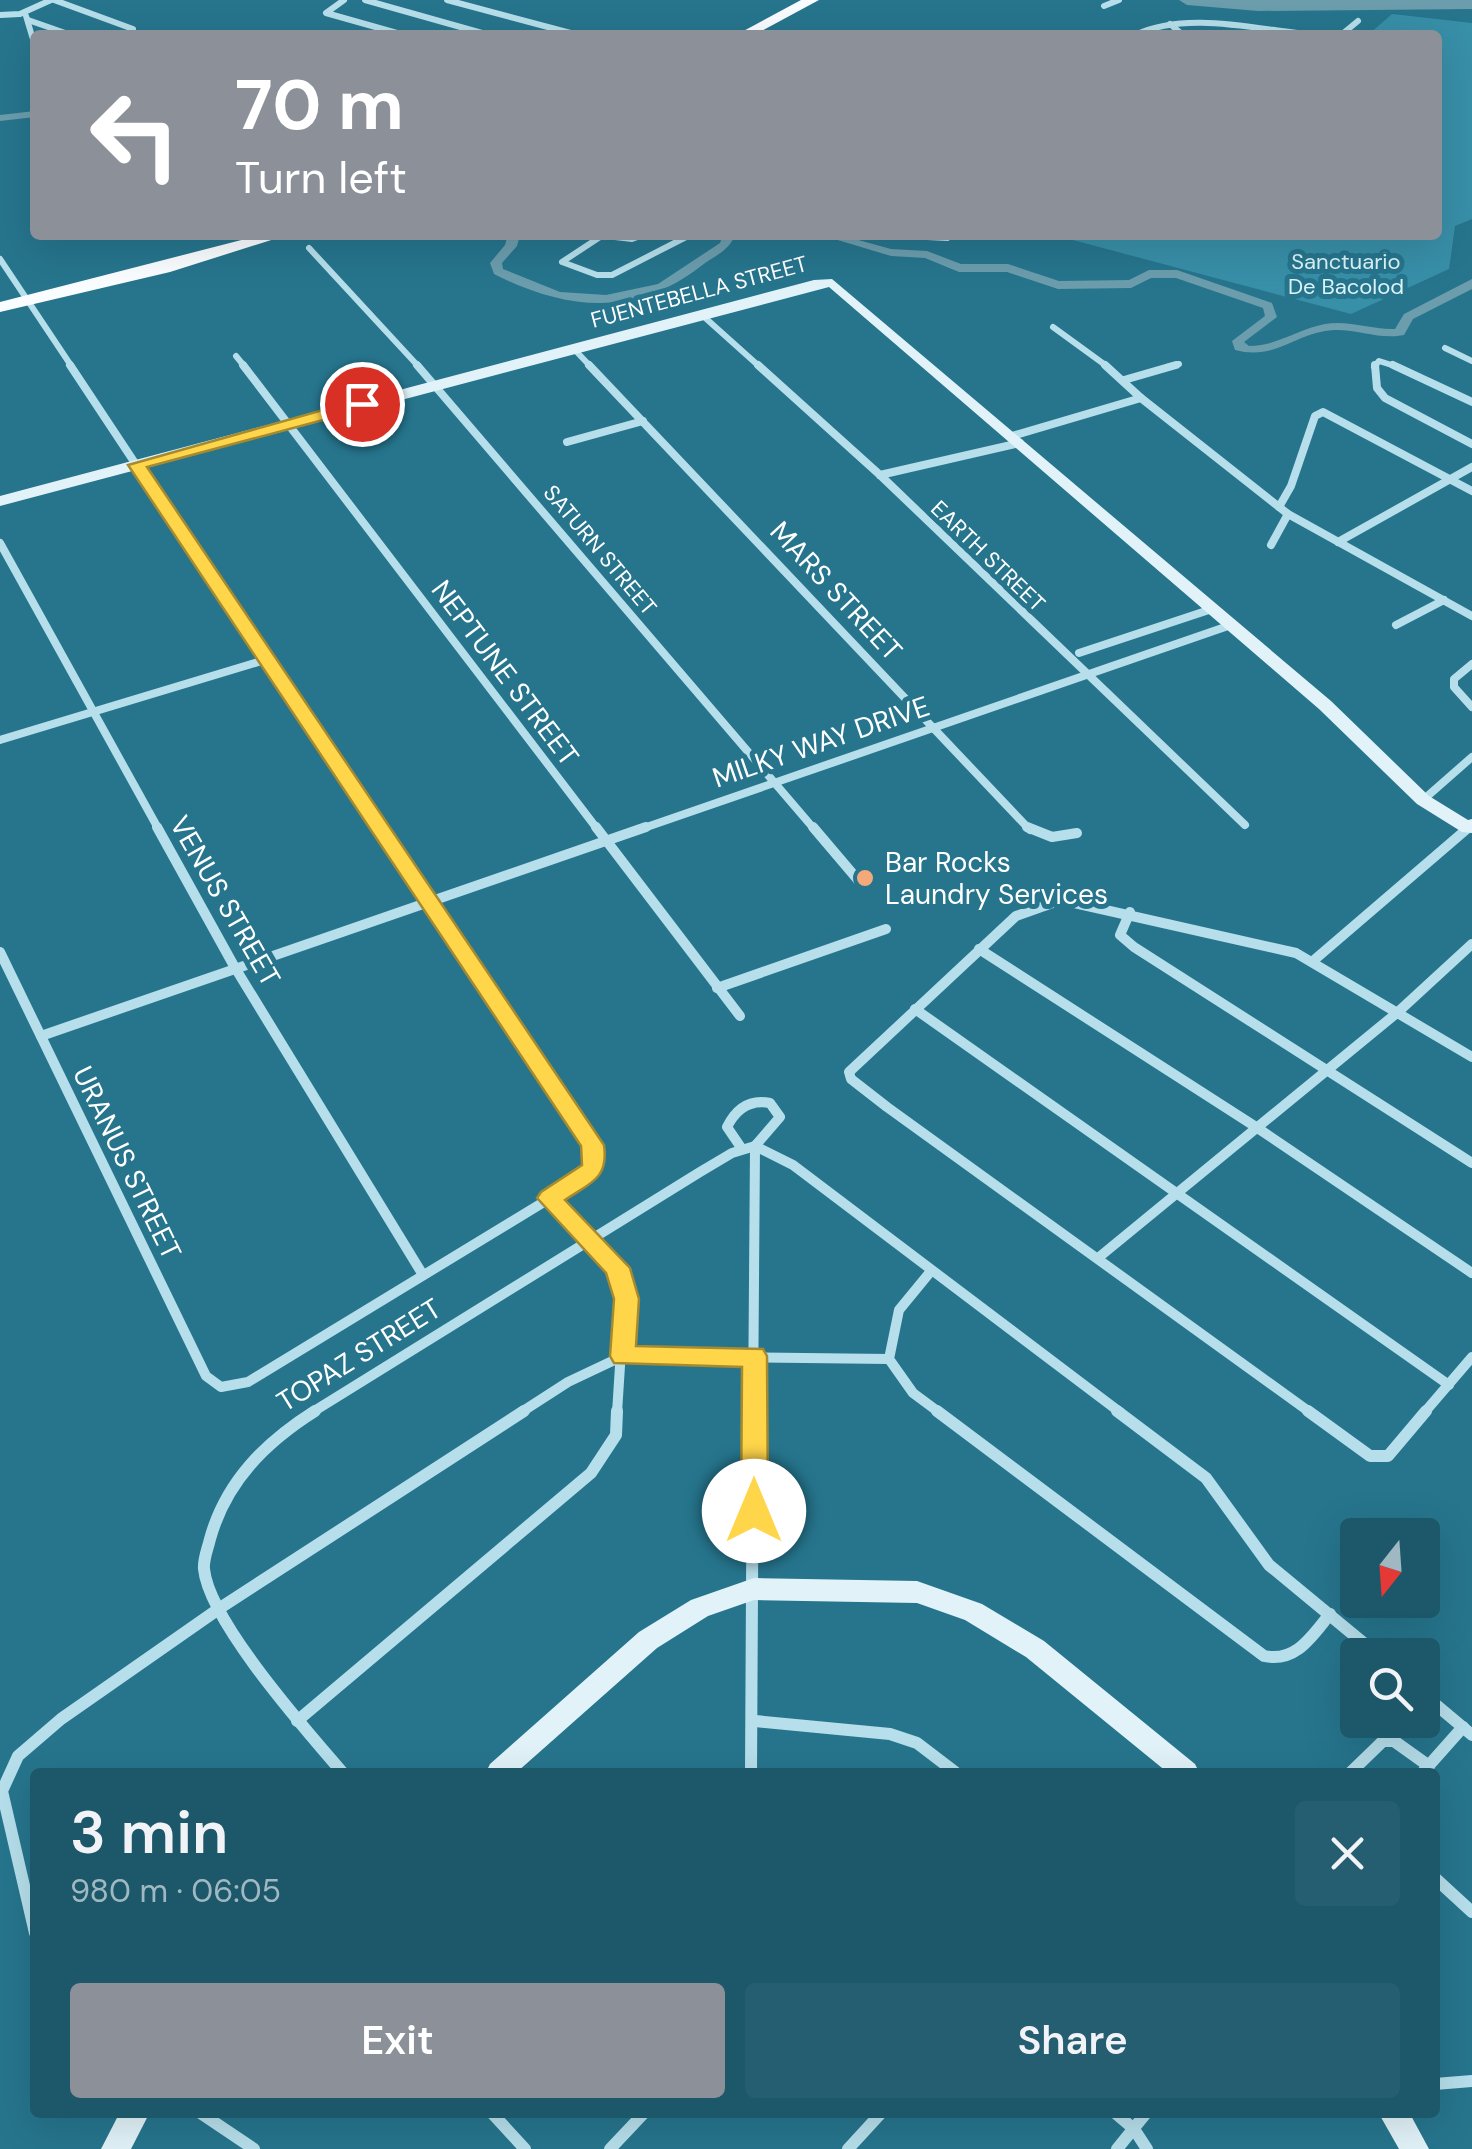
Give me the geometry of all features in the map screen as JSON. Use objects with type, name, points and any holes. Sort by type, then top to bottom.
[{"type":"main road","points":[[753,30],[812,0]]},
{"type":"main road","points":[[0,307],[234,241]]},
{"type":"street","points":[[0,15],[20,14],[52,0],[131,30]]},
{"type":"street","points":[[344,0],[326,13],[386,30]]},
{"type":"street","points":[[365,0],[471,30]]},
{"type":"street","points":[[447,0],[559,30]]},
{"type":"street","points":[[1104,6],[1119,0]]},
{"type":"street","points":[[20,14],[57,30]]},
{"type":"street","points":[[28,20],[31,30]]},
{"type":"street","points":[[1347,30],[1358,21]]},
{"type":"street","points":[[1151,30],[1170,24],[1245,30]]},
{"type":"street","points":[[1170,24],[1177,30]]},
{"type":"street","points":[[593,240],[562,262],[607,276],[680,240]]},
{"type":"street","points":[[633,240],[650,256]]},
{"type":"street","points":[[936,248],[945,240]]},
{"type":"street","name":"SATURN STREET","points":[[309,248],[436,386],[858,880]]},
{"type":"street","points":[[0,259],[426,902],[592,1145],[595,1163],[590,1171],[423,1275]]},
{"type":"street","name":"FUENTEBELLA STREET","points":[[0,501],[819,283],[832,283],[1378,752],[1424,800],[1470,826]]},
{"type":"street","name":"EARTH STREET","points":[[702,315],[880,476],[1245,825]]},
{"type":"street","points":[[1052,327],[1124,380],[1141,398],[1288,514],[1472,616]]},
{"type":"street","points":[[1445,348],[1470,357]]},
{"type":"street","name":"MARS STREET","points":[[574,349],[1032,832],[1052,837],[1077,833]]},
{"type":"street","name":"NEPTUNE STREET","points":[[236,356],[740,1016]]},
{"type":"street","points":[[1472,402],[1387,362],[1380,361],[1374,366],[1377,388],[1385,398],[1472,444]]},
{"type":"street","points":[[1124,380],[1179,364]]},
{"type":"street","points":[[880,476],[1016,439],[1141,398]]},
{"type":"street","points":[[1279,507],[1291,486],[1315,416],[1323,412],[1472,491]]},
{"type":"street","points":[[566,442],[644,421]]},
{"type":"street","points":[[1338,542],[1472,467]]},
{"type":"street","points":[[1270,545],[1288,514]]},
{"type":"street","name":"VENUS STREET","points":[[0,542],[234,966],[423,1275]]},
{"type":"street","points":[[1396,625],[1444,600]]},
{"type":"street","points":[[1079,652],[1212,609]]},
{"type":"street","name":"MILKY WAY DRIVE","points":[[40,1036],[1231,625]]},
{"type":"street","points":[[0,740],[268,660]]},
{"type":"street","points":[[1472,664],[1454,679],[1454,687],[1472,707]]},
{"type":"street","points":[[1424,800],[1472,756]]},
{"type":"street","points":[[1313,961],[1470,826]]},
{"type":"street","points":[[1472,1057],[1313,961],[1276,946],[1060,900],[1016,916],[851,1066],[851,1079],[1370,1456],[1388,1456],[1472,1357]]},
{"type":"street","points":[[1130,912],[1120,936],[1134,948],[1472,1163]]},
{"type":"street","points":[[718,988],[886,929]]},
{"type":"street","points":[[1098,1258],[1398,1012],[1472,944]]},
{"type":"street","points":[[978,950],[1256,1127],[1472,1273]]},
{"type":"street","name":"URANUS STREET","points":[[0,952],[206,1376],[221,1387],[248,1382],[423,1275]]},
{"type":"street","points":[[915,1009],[1449,1385]]},
{"type":"street","points":[[752,1768],[754,1356],[748,1148],[780,1117],[764,1101],[750,1103],[727,1127],[748,1148],[794,1165],[1206,1478],[1269,1565],[1358,1638]]},
{"type":"street","name":"TOPAZ STREET","points":[[338,1768],[297,1721],[220,1608],[204,1569],[213,1526],[240,1472],[266,1444],[589,1238],[748,1148]]},
{"type":"street","points":[[297,1721],[591,1473],[616,1435],[625,1287],[617,1268],[549,1198]]},
{"type":"street","points":[[931,1272],[898,1307],[889,1360],[913,1393],[1264,1656],[1277,1662],[1288,1658],[1330,1614]]},
{"type":"street","points":[[30,1911],[2,1791],[9,1769],[60,1719],[220,1608],[568,1382],[623,1356],[889,1360]]},
{"type":"street","points":[[504,1768],[648,1640],[700,1608],[754,1588],[918,1592],[973,1612],[1036,1650],[1181,1768]]},
{"type":"street","points":[[1427,1768],[1467,1731],[1440,1708]]},
{"type":"street","points":[[755,1722],[890,1734],[918,1743],[950,1768]]},
{"type":"street","points":[[1355,1768],[1383,1741],[1394,1741],[1425,1768]]},
{"type":"street","points":[[1440,1883],[1472,1912]]},
{"type":"street","points":[[1440,2084],[1472,2081]]},
{"type":"street","points":[[116,2149],[133,2118]]},
{"type":"street","points":[[209,2118],[254,2149]]},
{"type":"street","points":[[497,2118],[526,2149]]},
{"type":"street","points":[[610,2149],[639,2118]]},
{"type":"street","points":[[848,2149],[876,2118]]},
{"type":"street","points":[[1121,2118],[1147,2149]]},
{"type":"street","points":[[1117,2149],[1142,2118]]},
{"type":"street","points":[[1396,2118],[1415,2149]]},
{"type":"green space","name":"Sanctuario De Bacolod","points":[[1392,14],[1472,23],[1472,219],[1455,226],[1449,269],[1351,314],[1073,240],[1442,240],[1442,30],[1374,30]]},
{"type":"waterway","points":[[1187,0],[1294,7],[1472,4]]},
{"type":"waterway","points":[[0,118],[30,115]]},
{"type":"waterway","points":[[513,240],[496,263],[498,271],[545,292],[590,299],[662,287],[727,240]]},
{"type":"waterway","points":[[846,240],[891,252],[927,255],[959,268],[1008,268],[1058,285],[1131,284],[1149,274],[1177,274],[1268,306],[1271,317],[1238,341],[1239,347],[1249,350],[1270,348],[1333,326],[1400,332],[1408,317],[1472,283]]},
{"type":"place","name":"Bar Rocks Laundry Services","points":[[865,878]]},
{"type":"route","points":[[362,404],[136,465],[592,1145],[595,1163],[590,1171],[549,1198],[617,1268],[627,1299],[623,1356],[754,1356],[754,1511]]}]
